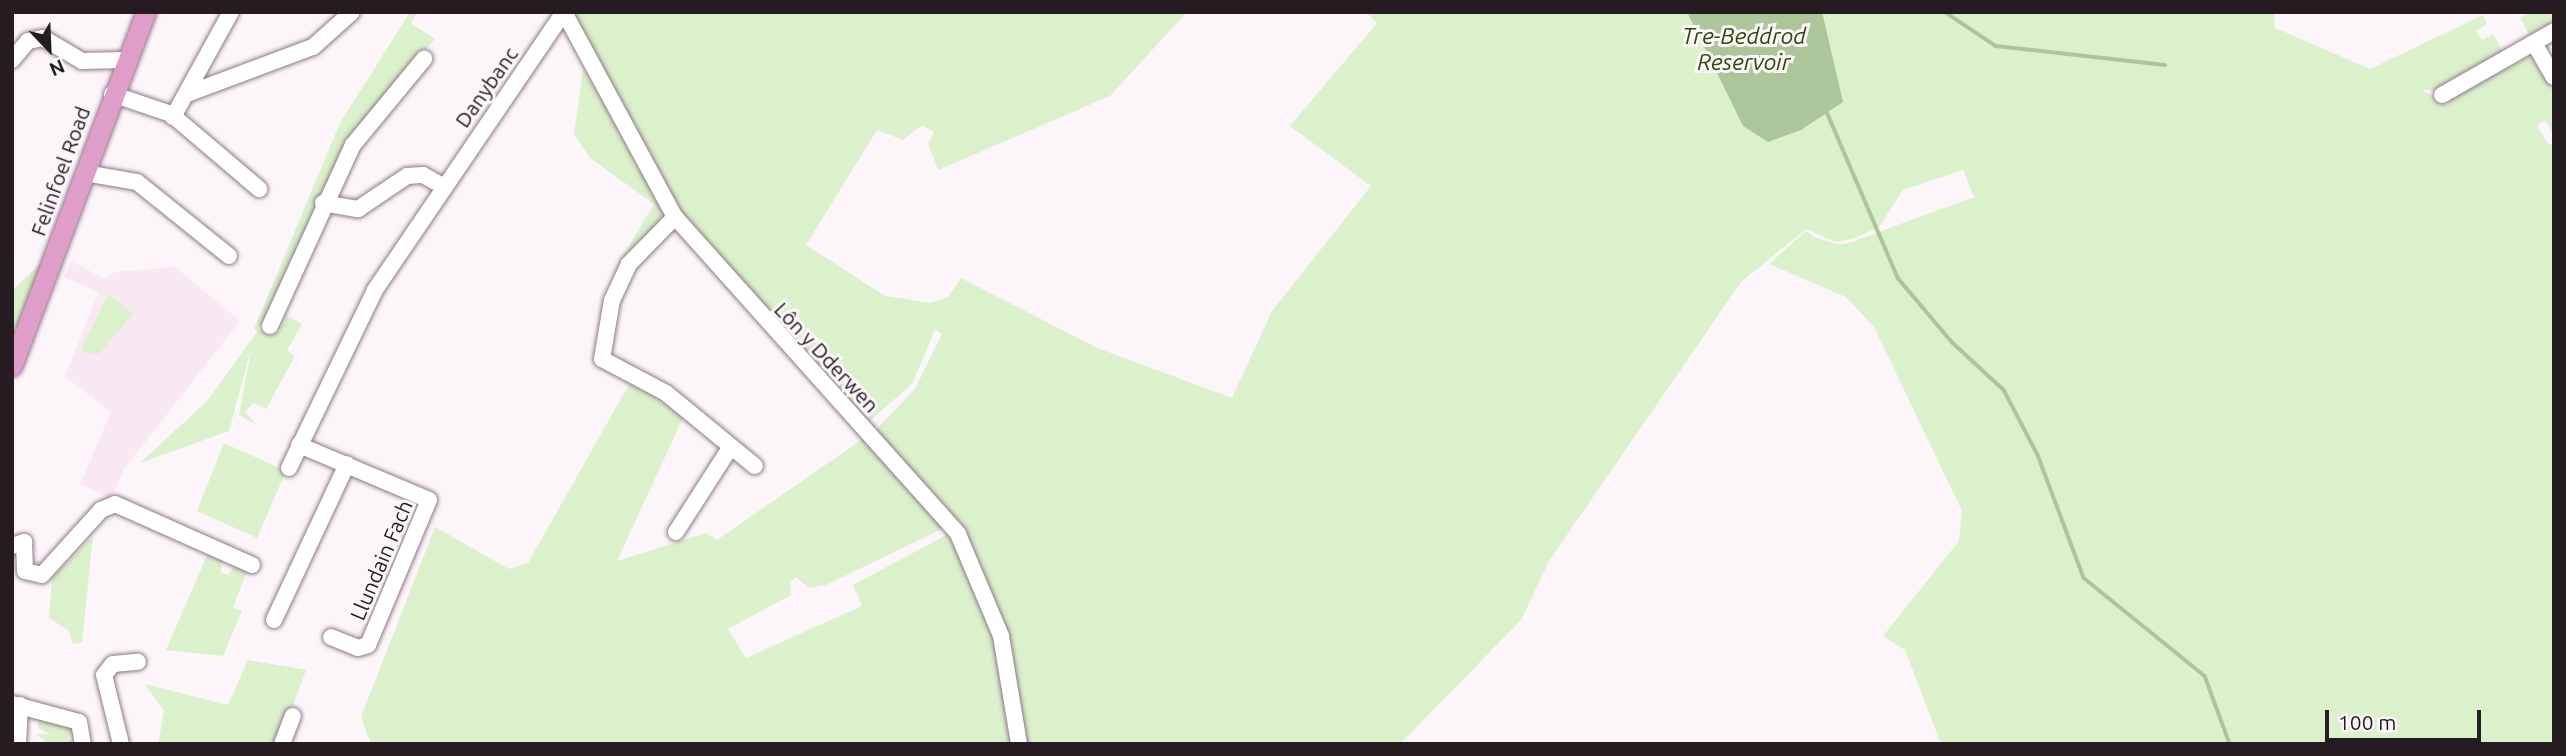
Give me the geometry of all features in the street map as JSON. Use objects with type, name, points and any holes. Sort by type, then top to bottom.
[{"type":"main road","name":"Felinfoel Road","points":[[12,366],[16,345],[85,173],[124,60],[146,12]]},
{"type":"street","points":[[173,117],[232,12]]},
{"type":"street","points":[[187,94],[313,47],[352,12]]},
{"type":"street","name":"Danybanc","points":[[299,445],[323,394],[443,186],[564,12]]},
{"type":"street","name":"Lôn y Dderwen","points":[[564,12],[675,217],[797,360],[953,526],[1001,636],[1019,744]]},
{"type":"street","points":[[2442,96],[2554,31]]},
{"type":"street","points":[[12,60],[28,41],[43,38],[82,61],[124,60]]},
{"type":"street","points":[[2534,43],[2554,77]]},
{"type":"street","points":[[270,326],[323,203],[353,145],[424,60]]},
{"type":"street","points":[[112,94],[173,117],[259,189]]},
{"type":"street","points":[[85,173],[137,182],[229,256]]},
{"type":"street","points":[[323,203],[358,209],[407,176],[423,174],[443,186]]},
{"type":"street","points":[[675,217],[629,264],[612,300],[602,359],[666,393],[755,466]]},
{"type":"street","points":[[289,468],[299,445]]},
{"type":"street","name":"Llundain Fach","points":[[299,445],[426,496],[429,506],[368,645],[358,648],[331,637]]},
{"type":"street","points":[[676,532],[730,448]]},
{"type":"street","points":[[274,620],[347,464]]},
{"type":"street","points":[[12,546],[24,542],[25,572],[43,576],[101,510],[115,504],[252,565]]},
{"type":"street","points":[[121,744],[104,675],[113,664],[138,662]]},
{"type":"street","points":[[18,744],[16,705],[79,722],[83,744]]},
{"type":"street","points":[[282,744],[293,716]]},
{"type":"shaded area","points":[[410,12],[417,12],[411,23],[435,39],[355,132],[258,330],[278,333],[287,316],[302,324],[287,350],[295,356],[266,409],[253,403],[245,412],[257,425],[239,415],[252,345],[229,431],[140,463],[207,401],[257,332],[254,329],[340,123]]},
{"type":"shaded area","points":[[574,12],[1187,12],[1110,96],[938,170],[928,143],[934,132],[922,125],[903,140],[877,130],[806,245],[885,296],[931,303],[948,297],[961,278],[1095,347],[1232,398],[1272,311],[1371,186],[1290,126],[1377,23],[1366,12],[2274,12],[2275,28],[2370,69],[2483,15],[2487,24],[2476,31],[2482,40],[2493,34],[2504,53],[2447,90],[2422,90],[2447,105],[2454,95],[2530,57],[2554,90],[2554,134],[2545,120],[2537,126],[2549,145],[2554,143],[2554,744],[1941,744],[1905,650],[1883,636],[1959,541],[1962,511],[1874,327],[1846,297],[1769,264],[1806,231],[1814,237],[1836,244],[1846,244],[1974,197],[1963,170],[1903,190],[1879,227],[1855,238],[1836,242],[1806,229],[1741,282],[1549,561],[1521,620],[1400,744],[1024,744],[980,567],[874,432],[915,389],[942,334],[935,330],[912,384],[867,423],[681,215],[603,83]]},
{"type":"shaded area","points":[[2531,12],[2554,12],[2554,25],[2531,38],[2520,18]]},
{"type":"shaded area","points":[[583,69],[665,207],[663,221],[618,264],[654,204],[590,158],[574,134]]},
{"type":"shaded area","points":[[43,261],[17,327],[12,329],[12,291]]},
{"type":"shaded area","points":[[71,261],[105,279],[115,272],[175,267],[240,321],[124,469],[111,498],[80,484],[111,412],[65,377],[99,292],[64,277]]},
{"type":"shaded area","points":[[108,294],[133,314],[99,354],[81,351]]},
{"type":"shaded area","points":[[631,381],[683,418],[617,561],[706,533],[717,540],[864,438],[944,528],[826,585],[809,588],[796,577],[790,582],[791,595],[728,629],[746,658],[862,606],[853,585],[952,532],[988,611],[1015,744],[371,744],[361,717],[435,527],[509,569],[528,563]]},
{"type":"shaded area","points":[[224,443],[286,471],[257,538],[197,511]]},
{"type":"shaded area","points":[[93,536],[82,642],[73,644],[68,630],[49,618],[52,578]]},
{"type":"shaded area","points":[[209,551],[222,558],[221,572],[228,575],[236,564],[248,569],[233,607],[242,611],[223,656],[166,650]]},
{"type":"shaded area","points":[[248,660],[306,670],[279,744],[158,744],[164,711],[145,684],[228,705]]},
{"type":"shaded area","points":[[38,716],[76,725],[67,739],[77,742],[35,744],[47,743],[36,734],[49,734],[38,728]]},
{"type":"water","name":"Tre-Beddrod Reservoir","points":[[1687,12],[1822,12],[1843,102],[1801,130],[1768,142],[1743,126]]},
{"type":"waterway","points":[[1945,12],[1996,46],[2165,65]]},
{"type":"waterway","points":[[1827,112],[1898,278],[1952,342],[2004,390],[2038,455],[2084,578],[2205,676],[2230,744]]}]
